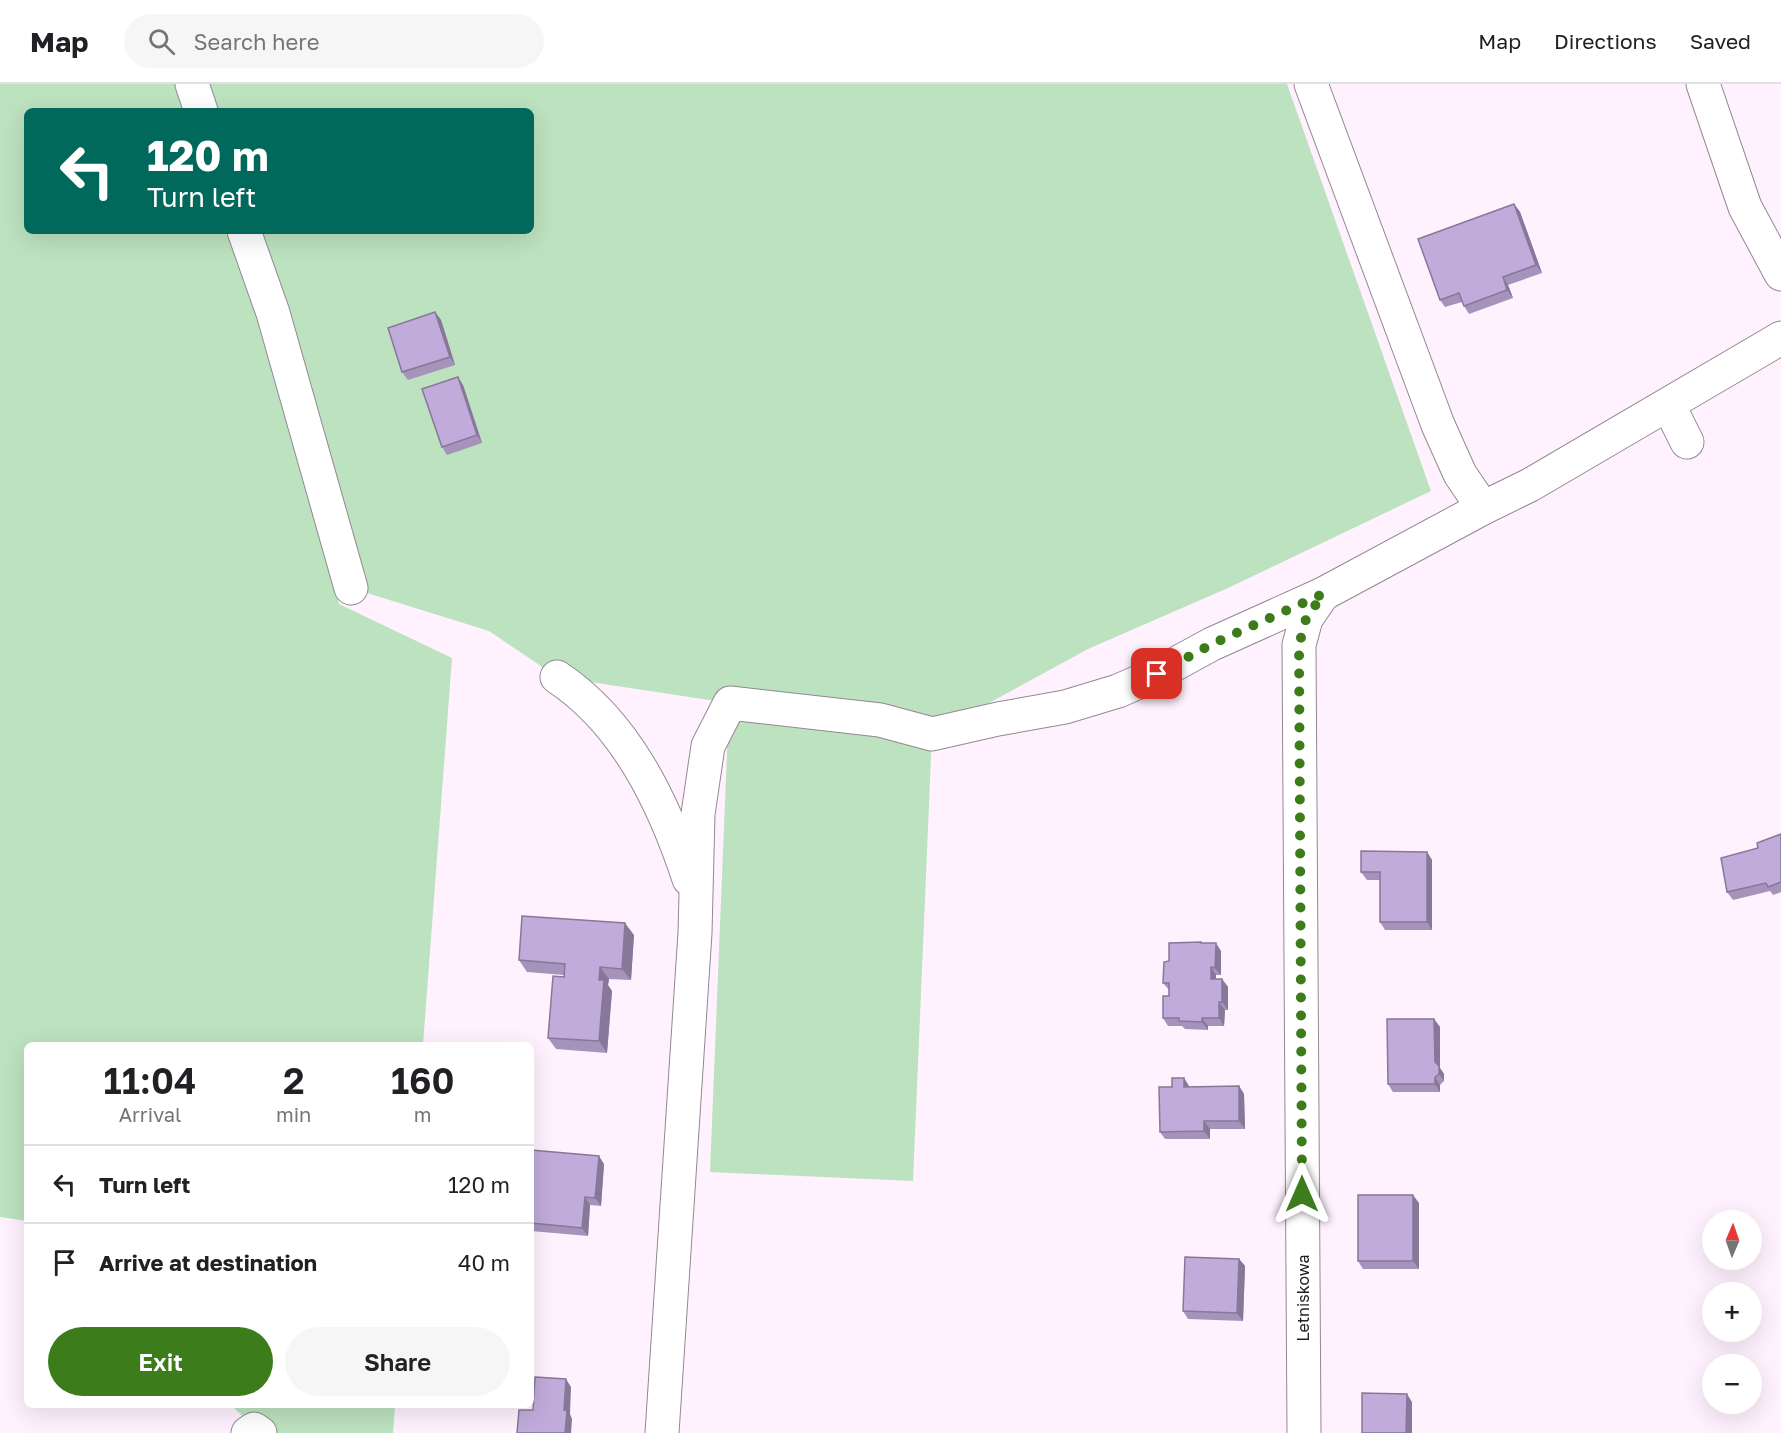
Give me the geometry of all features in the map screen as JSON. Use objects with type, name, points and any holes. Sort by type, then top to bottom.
[{"type":"street","points":[[192,84],[200,108]]},
{"type":"street","points":[[1311,84],[1438,425],[1460,474],[1483,508]]},
{"type":"street","points":[[1703,84],[1745,207],[1781,274]]},
{"type":"street","points":[[245,234],[273,313],[351,588]]},
{"type":"street","points":[[662,1433],[695,933],[698,814],[708,746],[730,703],[880,720],[932,734],[1065,707],[1118,691],[1157,674],[1212,644],[1323,594],[1530,485],[1669,406],[1781,338]]},
{"type":"street","points":[[1669,406],[1687,442]]},
{"type":"street","name":"Letniskowa","points":[[1304,1433],[1299,645],[1306,619],[1323,594]]},
{"type":"street","points":[[557,677],[575,689],[592,705],[625,743],[639,765],[670,827],[695,898]]},
{"type":"street","points":[[248,1433],[254,1429],[260,1433]]},
{"type":"green space","points":[[0,84],[1287,84],[1431,491],[1228,588],[1088,649],[932,734],[913,1181],[710,1172],[729,703],[557,677],[489,631],[351,588],[277,330],[339,604],[452,658],[423,1042],[24,1042],[24,1221],[0,1217]]},
{"type":"green space","points":[[234,1408],[395,1408],[393,1433],[260,1433]]},
{"type":"building","points":[[1514,204],[1536,265],[1503,277],[1507,290],[1464,306],[1459,293],[1440,300],[1418,239]]},
{"type":"building","points":[[435,312],[450,357],[402,372],[388,328]]},
{"type":"building","points":[[458,377],[477,435],[442,447],[422,389]]},
{"type":"building","points":[[1781,834],[1781,882],[1768,887],[1766,883],[1727,892],[1721,858],[1758,848],[1757,843]]},
{"type":"building","points":[[1361,851],[1427,852],[1427,922],[1380,922],[1380,872],[1361,872]]},
{"type":"building","points":[[522,916],[625,923],[622,969],[600,967],[599,980],[604,980],[599,1041],[548,1038],[553,976],[564,977],[565,964],[519,960]]},
{"type":"building","points":[[1169,943],[1216,943],[1215,968],[1211,967],[1211,979],[1222,979],[1219,1018],[1202,1018],[1202,1022],[1163,1018],[1163,996],[1169,996],[1169,983],[1163,983],[1164,962],[1169,961]]},
{"type":"building","points":[[1387,1019],[1434,1019],[1435,1062],[1439,1066],[1435,1084],[1388,1084]]},
{"type":"building","points":[[1172,1078],[1184,1078],[1184,1087],[1239,1086],[1239,1121],[1204,1121],[1204,1131],[1160,1132],[1159,1087],[1172,1087]]},
{"type":"building","points":[[534,1150],[599,1156],[595,1198],[585,1197],[582,1228],[534,1223]]},
{"type":"building","points":[[1358,1195],[1413,1195],[1413,1261],[1358,1261]]},
{"type":"building","points":[[1185,1257],[1239,1259],[1237,1313],[1183,1311]]},
{"type":"building","points":[[535,1377],[566,1379],[565,1433],[517,1433],[519,1410],[533,1410]]},
{"type":"building","points":[[1362,1393],[1407,1394],[1406,1433],[1362,1433]]},
{"type":"route","points":[[1157,674],[1212,644],[1323,594],[1306,619],[1299,645],[1302,1194]]}]
